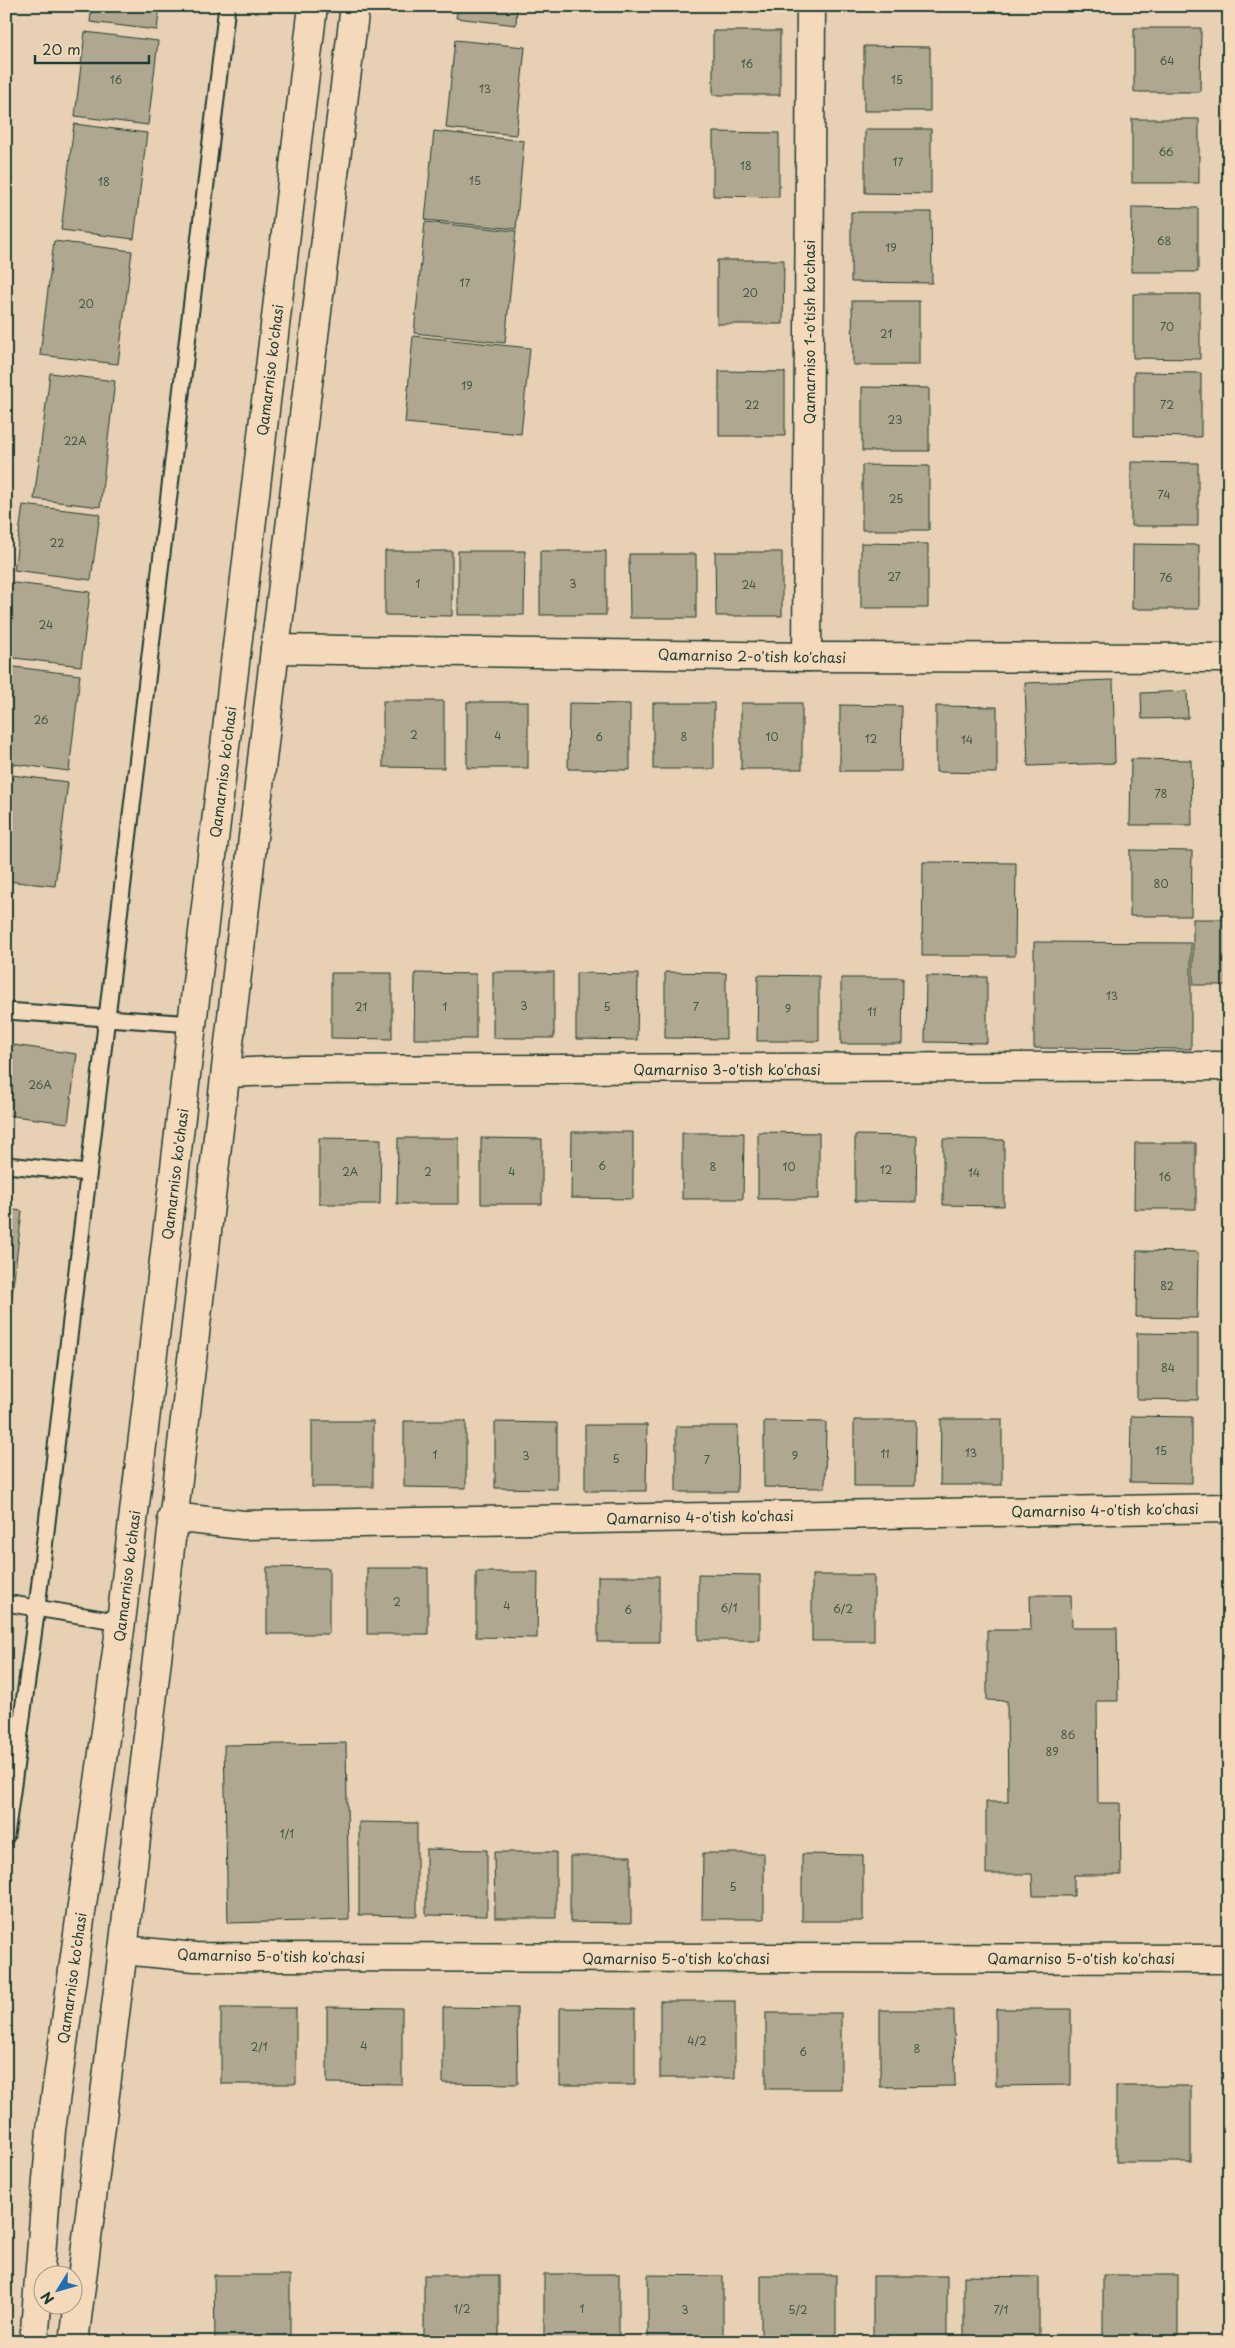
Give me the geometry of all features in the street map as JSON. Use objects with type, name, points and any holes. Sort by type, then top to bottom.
[{"type":"street","name":"Qamarniso ko'chasi","points":[[34,2342],[51,2130],[121,1622],[194,1024],[313,6]]},
{"type":"street","points":[[74,2342],[123,1950],[172,1517],[275,649],[355,6]]},
{"type":"street","name":"Qamarniso 1-o'tish ko'chasi","points":[[807,657],[811,6]]},
{"type":"street","name":"Qamarniso 2-o'tish ko'chasi","points":[[275,649],[807,657],[1229,658]]},
{"type":"street","name":"Qamarniso 3-o'tish ko'chasi","points":[[226,1074],[301,1070],[1229,1066]]},
{"type":"street","name":"Qamarniso 4-o'tish ko'chasi","points":[[172,1517],[243,1525],[1229,1508]]},
{"type":"street","name":"Qamarniso 5-o'tish ko'chasi","points":[[123,1950],[195,1957],[1229,1959]]},
{"type":"lane","points":[[6,1836],[37,1607],[227,6]]},
{"type":"lane","points":[[6,1011],[194,1024]]},
{"type":"lane","points":[[6,1165],[88,1173]]},
{"type":"lane","points":[[6,1603],[121,1622]]},
{"type":"building","points":[[92,6],[160,6],[157,30],[90,22]]},
{"type":"building","points":[[458,6],[517,6],[516,25],[456,18]]},
{"type":"building","points":[[1134,28],[1201,28],[1200,92],[1134,92]]},
{"type":"building","points":[[713,31],[780,31],[780,95],[713,95]]},
{"type":"building","points":[[85,32],[158,41],[148,125],[75,116]]},
{"type":"building","points":[[455,40],[525,47],[516,135],[446,128]]},
{"type":"building","points":[[864,46],[930,47],[930,111],[864,111]]},
{"type":"building","points":[[1132,119],[1199,119],[1199,183],[1132,183]]},
{"type":"building","points":[[74,124],[147,133],[134,239],[61,230]]},
{"type":"building","points":[[865,129],[931,129],[931,194],[865,193]]},
{"type":"building","points":[[434,131],[524,141],[516,229],[425,220]]},
{"type":"building","points":[[713,132],[779,133],[779,197],[713,196]]},
{"type":"building","points":[[1132,207],[1198,208],[1198,272],[1131,272]]},
{"type":"building","points":[[851,212],[931,212],[932,283],[851,282]]},
{"type":"building","points":[[425,222],[516,231],[505,343],[414,333]]},
{"type":"building","points":[[54,241],[132,251],[118,364],[40,355]]},
{"type":"building","points":[[717,260],[784,260],[783,324],[717,324]]},
{"type":"building","points":[[1133,294],[1200,294],[1200,359],[1133,358]]},
{"type":"building","points":[[852,301],[919,301],[919,365],[853,365]]},
{"type":"building","points":[[413,336],[530,348],[521,434],[405,423]]},
{"type":"building","points":[[719,371],[785,372],[785,436],[719,436]]},
{"type":"building","points":[[1134,372],[1201,373],[1201,437],[1134,436]]},
{"type":"building","points":[[50,373],[115,381],[100,507],[34,499]]},
{"type":"building","points":[[862,387],[929,388],[929,451],[862,451]]},
{"type":"building","points":[[1131,462],[1198,463],[1198,526],[1131,526]]},
{"type":"building","points":[[862,465],[929,466],[929,530],[862,530]]},
{"type":"building","points":[[23,505],[100,514],[91,580],[14,570]]},
{"type":"building","points":[[861,543],[928,544],[928,608],[861,608]]},
{"type":"building","points":[[1133,544],[1199,545],[1199,609],[1132,609]]},
{"type":"building","points":[[385,551],[452,551],[452,616],[385,615]]},
{"type":"building","points":[[458,551],[525,551],[524,615],[458,615]]},
{"type":"building","points":[[540,551],[606,551],[606,615],[540,615]]},
{"type":"building","points":[[715,552],[782,552],[782,616],[716,616]]},
{"type":"building","points":[[629,554],[696,554],[696,618],[630,618]]},
{"type":"building","points":[[6,582],[90,592],[81,666],[6,657]]},
{"type":"building","points":[[6,666],[80,675],[69,771],[6,763]]},
{"type":"building","points":[[1113,680],[1115,763],[1028,766],[1025,683]]},
{"type":"building","points":[[1187,691],[1188,718],[1142,719],[1141,693]]},
{"type":"building","points":[[383,701],[444,701],[444,768],[383,767]]},
{"type":"building","points":[[467,702],[528,702],[528,768],[467,768]]},
{"type":"building","points":[[569,703],[630,704],[630,770],[568,769]]},
{"type":"building","points":[[653,703],[714,703],[714,769],[653,769]]},
{"type":"building","points":[[741,703],[802,703],[802,769],[741,769]]},
{"type":"building","points":[[840,705],[902,706],[901,771],[840,771]]},
{"type":"building","points":[[936,706],[997,707],[997,773],[936,772]]},
{"type":"building","points":[[1131,759],[1191,760],[1192,825],[1130,825]]},
{"type":"building","points":[[12,775],[68,782],[55,886],[6,881],[6,826]]},
{"type":"building","points":[[1130,850],[1192,851],[1191,916],[1130,916]]},
{"type":"building","points":[[923,862],[1016,863],[1015,956],[922,956]]},
{"type":"building","points":[[1193,919],[1229,919],[1229,985],[1193,985]]},
{"type":"building","points":[[1034,942],[1191,943],[1191,1049],[1034,1048]]},
{"type":"building","points":[[493,972],[554,972],[554,1038],[493,1038]]},
{"type":"building","points":[[665,972],[726,973],[726,1039],[665,1038]]},
{"type":"building","points":[[331,973],[392,973],[392,1039],[331,1038]]},
{"type":"building","points":[[415,973],[476,974],[476,1039],[414,1039]]},
{"type":"building","points":[[576,973],[638,974],[637,1040],[576,1039]]},
{"type":"building","points":[[758,975],[819,976],[819,1041],[757,1041]]},
{"type":"building","points":[[926,976],[987,977],[987,1043],[925,1042]]},
{"type":"building","points":[[841,978],[903,978],[902,1044],[841,1044]]},
{"type":"building","points":[[6,1044],[77,1054],[68,1123],[6,1115]]},
{"type":"building","points":[[572,1132],[633,1132],[633,1199],[571,1198]]},
{"type":"building","points":[[758,1132],[819,1133],[819,1199],[758,1199]]},
{"type":"building","points":[[682,1133],[744,1133],[743,1199],[682,1199]]},
{"type":"building","points":[[855,1135],[917,1136],[916,1202],[855,1201]]},
{"type":"building","points":[[319,1138],[381,1139],[380,1204],[319,1204]]},
{"type":"building","points":[[398,1138],[459,1138],[459,1204],[397,1204]]},
{"type":"building","points":[[481,1138],[542,1139],[542,1204],[481,1204]]},
{"type":"building","points":[[943,1139],[1004,1140],[1004,1206],[943,1205]]},
{"type":"building","points":[[1135,1143],[1196,1143],[1196,1209],[1134,1209]]},
{"type":"building","points":[[6,1209],[22,1211],[6,1347]]},
{"type":"building","points":[[1137,1251],[1198,1252],[1197,1318],[1136,1317]]},
{"type":"building","points":[[1137,1333],[1198,1334],[1198,1400],[1137,1399]]},
{"type":"building","points":[[1131,1416],[1192,1417],[1192,1483],[1130,1482]]},
{"type":"building","points":[[941,1419],[1002,1419],[1002,1485],[940,1485]]},
{"type":"building","points":[[854,1420],[916,1420],[915,1486],[854,1486]]},
{"type":"building","points":[[312,1421],[373,1421],[373,1487],[312,1487]]},
{"type":"building","points":[[404,1421],[466,1421],[466,1488],[404,1487]]},
{"type":"building","points":[[764,1421],[826,1422],[825,1488],[764,1487]]},
{"type":"building","points":[[495,1422],[557,1423],[557,1489],[495,1488]]},
{"type":"building","points":[[585,1425],[647,1425],[646,1491],[585,1491]]},
{"type":"building","points":[[676,1426],[738,1426],[737,1492],[676,1492]]},
{"type":"building","points":[[267,1567],[329,1568],[329,1634],[267,1634]]},
{"type":"building","points":[[367,1568],[428,1568],[428,1634],[367,1634]]},
{"type":"building","points":[[476,1572],[538,1572],[537,1638],[476,1637]]},
{"type":"building","points":[[698,1574],[760,1575],[760,1640],[698,1640]]},
{"type":"building","points":[[812,1575],[874,1575],[874,1641],[812,1641]]},
{"type":"building","points":[[598,1576],[659,1576],[659,1642],[598,1642]]},
{"type":"building","points":[[1030,1595],[1071,1595],[1072,1628],[1117,1628],[1118,1701],[1097,1701],[1098,1803],[1120,1803],[1121,1875],[1074,1875],[1074,1896],[1033,1896],[1032,1874],[986,1874],[986,1802],[1008,1802],[1007,1701],[987,1700],[987,1630],[1031,1630]]},
{"type":"building","points":[[346,1743],[349,1920],[228,1923],[224,1745]]},
{"type":"building","points":[[359,1822],[417,1823],[417,1916],[359,1915]]},
{"type":"building","points":[[426,1849],[487,1850],[487,1916],[426,1915]]},
{"type":"building","points":[[494,1852],[556,1852],[556,1918],[495,1918]]},
{"type":"building","points":[[703,1853],[764,1853],[764,1919],[702,1919]]},
{"type":"building","points":[[802,1854],[863,1855],[863,1921],[802,1921]]},
{"type":"building","points":[[570,1856],[631,1856],[631,1923],[570,1922]]},
{"type":"building","points":[[660,2001],[735,2001],[735,2078],[660,2078]]},
{"type":"building","points":[[327,2007],[402,2008],[402,2084],[327,2083]]},
{"type":"building","points":[[443,2007],[517,2008],[518,2084],[443,2083]]},
{"type":"building","points":[[221,2008],[296,2008],[296,2084],[221,2084]]},
{"type":"building","points":[[560,2008],[635,2009],[635,2085],[560,2085]]},
{"type":"building","points":[[996,2009],[1071,2009],[1071,2085],[996,2086]]},
{"type":"building","points":[[880,2010],[954,2010],[955,2086],[880,2087]]},
{"type":"building","points":[[766,2013],[841,2013],[841,2089],[766,2089]]},
{"type":"building","points":[[1116,2086],[1191,2086],[1191,2162],[1116,2162]]},
{"type":"building","points":[[544,2274],[619,2274],[619,2342],[544,2342]]},
{"type":"building","points":[[214,2275],[290,2275],[290,2342],[215,2342]]},
{"type":"building","points":[[424,2275],[499,2275],[499,2342],[424,2342]]},
{"type":"building","points":[[648,2275],[723,2276],[723,2342],[648,2342]]},
{"type":"building","points":[[761,2275],[836,2275],[836,2342],[761,2342]]},
{"type":"building","points":[[1103,2275],[1178,2275],[1178,2342],[1103,2342]]},
{"type":"building","points":[[873,2276],[947,2276],[947,2342],[873,2342]]},
{"type":"building","points":[[964,2276],[1039,2277],[1039,2342],[964,2342]]}]
